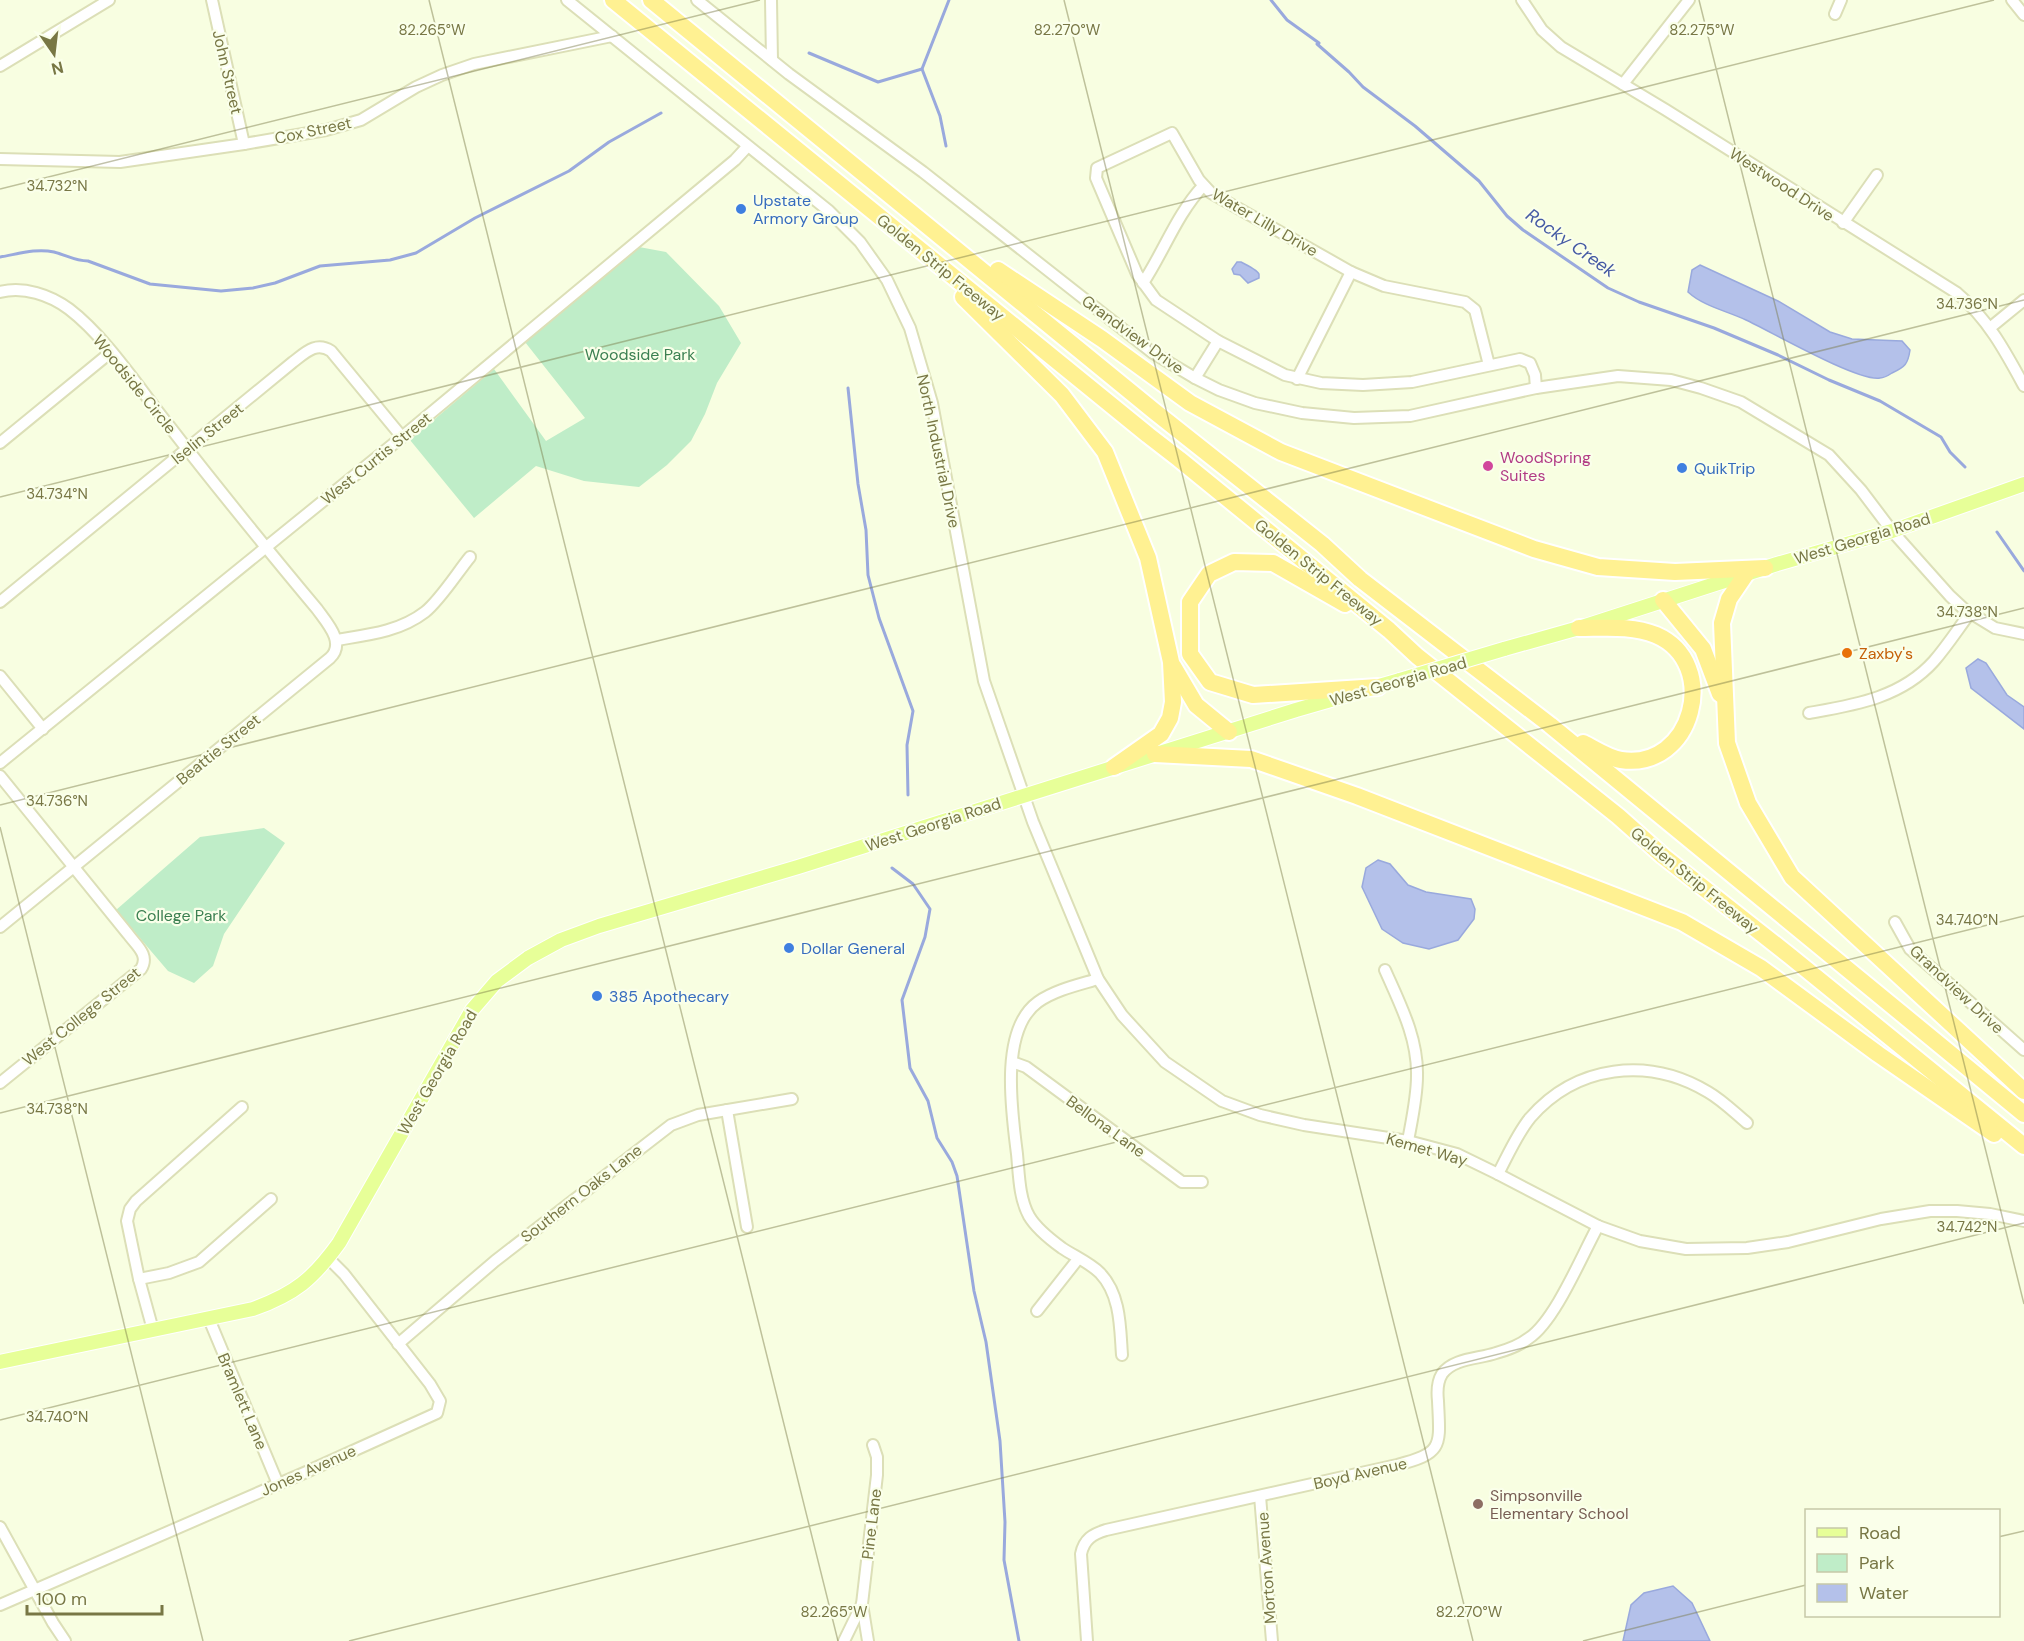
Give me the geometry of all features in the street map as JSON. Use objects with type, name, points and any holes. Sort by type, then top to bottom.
[{"type":"highway","name":"Golden Strip Freeway","points":[[613,0],[1389,630],[1417,656],[1609,809],[1663,856],[2024,1146]]},
{"type":"highway","name":"Golden Strip Freeway","points":[[651,0],[1203,451],[1313,537],[1360,579],[1550,725],[2024,1114]]},
{"type":"highway","points":[[916,216],[1102,339],[1190,403],[1281,452],[1534,549],[1598,567],[1675,572],[1765,568]]},
{"type":"highway","points":[[906,239],[1062,394],[1104,452],[1148,558],[1171,662],[1173,702],[1170,718],[1161,734],[1114,767]]},
{"type":"highway","points":[[1378,687],[1253,695],[1210,682],[1190,654],[1190,602],[1209,574],[1234,562],[1273,563],[1389,630]]},
{"type":"highway","points":[[1746,574],[1728,599],[1722,623],[1726,743],[1749,803],[1792,877],[2024,1090]]},
{"type":"highway","points":[[1663,600],[1703,649],[1724,706]]},
{"type":"highway","points":[[1550,725],[1608,756],[1618,760],[1632,761],[1658,754],[1681,735],[1688,721],[1693,691],[1691,680],[1685,663],[1672,645],[1640,629],[1579,628]]},
{"type":"highway","points":[[1171,662],[1196,705],[1230,732]]},
{"type":"highway","points":[[1155,754],[1251,759],[1357,796],[1682,922],[1761,968],[1878,1054],[2024,1155]]},
{"type":"main road","name":"West Georgia Road","points":[[0,1362],[253,1309],[282,1298],[299,1287],[318,1272],[348,1228],[459,1029],[472,1010],[497,981],[528,958],[561,940],[605,924],[798,867],[1155,754],[1579,628],[1765,568],[1892,531],[2024,484]]},
{"type":"street","points":[[0,66],[109,0]]},
{"type":"street","name":"John Street","points":[[212,0],[244,144]]},
{"type":"street","name":"North Industrial Drive","points":[[567,0],[829,212],[860,242],[886,280],[910,328],[932,403],[984,681],[1023,795]]},
{"type":"street","points":[[771,0],[772,60]]},
{"type":"street","name":"Westwood Drive","points":[[1522,0],[1554,42],[1957,293],[1991,327],[2024,386]]},
{"type":"street","points":[[1623,84],[1689,0]]},
{"type":"street","points":[[1835,14],[1840,0]]},
{"type":"street","points":[[2012,0],[2024,15]]},
{"type":"street","name":"Grandview Drive","points":[[706,2],[789,74],[922,172],[1153,353],[1219,390],[1255,403],[1302,413],[1354,418],[1410,416],[1536,388],[1618,376],[1671,380],[1741,402],[1829,455],[1950,596],[1970,614],[1995,628],[2024,634]]},
{"type":"street","name":"Cox Street","points":[[0,159],[120,162],[244,144],[347,125],[372,114],[416,87],[441,75],[474,64],[612,36]]},
{"type":"street","name":"Water Lilly Drive","points":[[1489,365],[1474,310],[1465,302],[1384,286],[1351,272],[1211,194],[1203,186],[1172,133],[1098,168],[1096,177],[1137,274],[1156,300],[1218,341],[1285,375],[1297,379],[1363,385],[1412,381],[1520,359],[1530,363],[1535,375],[1536,388]]},
{"type":"street","name":"West Curtis Street","points":[[0,763],[402,437],[735,160],[747,147]]},
{"type":"street","points":[[1843,223],[1876,175]]},
{"type":"street","points":[[1143,283],[1191,199],[1203,186]]},
{"type":"street","points":[[1297,379],[1351,272]]},
{"type":"street","name":"Woodside Circle","points":[[0,292],[14,289],[25,290],[58,302],[81,319],[111,352],[266,547]]},
{"type":"street","points":[[1991,327],[2024,300]]},
{"type":"street","points":[[1195,378],[1218,341]]},
{"type":"street","name":"Iselin Street","points":[[0,602],[311,349],[320,347],[330,351],[402,437]]},
{"type":"street","points":[[0,443],[111,352]]},
{"type":"street","points":[[266,547],[317,609],[336,640],[384,632],[407,624],[427,610],[470,557]]},
{"type":"street","points":[[1809,713],[1870,702],[1902,687],[1932,663],[1970,614]]},
{"type":"street","name":"Beattie Street","points":[[0,927],[330,658],[336,652],[336,640]]},
{"type":"street","points":[[0,676],[43,729]]},
{"type":"street","name":"West College Street","points":[[0,776],[143,954],[145,961],[144,966],[0,1083]]},
{"type":"street","name":"Kemet Way","points":[[1023,795],[1098,979],[1122,1015],[1159,1056],[1222,1101],[1260,1115],[1304,1125],[1408,1140],[1457,1154],[1598,1226],[1640,1241],[1686,1249],[1747,1248],[1788,1242],[1881,1219],[1930,1211],[1957,1210],[2024,1221]]},
{"type":"street","name":"Grandview Drive","points":[[1895,922],[1910,949],[2024,1050]]},
{"type":"street","points":[[1385,970],[1408,1022],[1415,1049],[1417,1076],[1408,1140]]},
{"type":"street","points":[[1098,979],[1063,990],[1037,1002],[1023,1020],[1014,1045],[1010,1092],[1021,1196],[1029,1217],[1055,1243],[1100,1273],[1112,1293],[1119,1314],[1122,1355]]},
{"type":"street","name":"Bellona Lane","points":[[1012,1062],[1026,1067],[1182,1182],[1202,1182]]},
{"type":"street","points":[[1498,1174],[1522,1130],[1541,1107],[1557,1093],[1607,1072],[1629,1069],[1673,1076],[1708,1092],[1747,1123]]},
{"type":"street","name":"Southern Oaks Lane","points":[[398,1344],[495,1261],[658,1133],[686,1118],[792,1099]]},
{"type":"street","points":[[153,1330],[127,1221],[132,1205],[242,1107]]},
{"type":"street","points":[[727,1110],[747,1227]]},
{"type":"street","points":[[139,1279],[169,1273],[199,1262],[271,1199]]},
{"type":"street","name":"Boyd Avenue","points":[[1087,1641],[1081,1558],[1083,1546],[1089,1537],[1106,1530],[1396,1465],[1416,1460],[1430,1453],[1437,1444],[1440,1434],[1437,1393],[1438,1382],[1443,1373],[1458,1362],[1512,1347],[1529,1339],[1539,1330],[1554,1309],[1598,1226]]},
{"type":"street","name":"Jones Avenue","points":[[0,1605],[437,1413],[440,1406],[439,1398],[344,1274],[328,1258]]},
{"type":"street","points":[[1037,1311],[1078,1258]]},
{"type":"street","name":"Bramlett Lane","points":[[209,1319],[278,1484]]},
{"type":"street","name":"Pine Lane","points":[[868,1641],[862,1604],[878,1467],[873,1445]]},
{"type":"street","name":"Morton Avenue","points":[[1260,1496],[1272,1641]]},
{"type":"street","points":[[0,1527],[65,1641]]},
{"type":"street","name":"Pine Lane","points":[[844,1641],[862,1604]]},
{"type":"green space","name":"Woodside Park","points":[[639,247],[666,252],[719,306],[741,343],[717,383],[691,441],[667,465],[639,487],[584,481],[536,466],[474,518],[410,440],[494,369],[546,441],[585,418],[525,342]]},
{"type":"green space","name":"College Park","points":[[264,828],[285,843],[224,934],[213,966],[194,983],[168,971],[116,910],[200,837]]},
{"type":"water","points":[[1237,262],[1256,271],[1259,278],[1248,283],[1240,275],[1234,274],[1232,269]]},
{"type":"water","points":[[1700,265],[1778,301],[1830,332],[1852,339],[1902,341],[1910,350],[1907,362],[1900,369],[1880,378],[1853,372],[1814,355],[1746,320],[1694,297],[1688,292],[1692,270]]},
{"type":"water","points":[[1978,659],[1986,663],[2007,695],[2024,707],[2024,729],[1971,688],[1966,668]]},
{"type":"water","points":[[1378,860],[1390,864],[1408,885],[1426,892],[1471,899],[1475,909],[1474,919],[1458,940],[1429,949],[1403,943],[1382,929],[1362,887],[1366,868]]},
{"type":"water","points":[[1673,1586],[1692,1603],[1710,1641],[1623,1641],[1631,1605],[1644,1593]]},
{"type":"waterway","points":[[946,146],[940,116],[922,69],[949,0]]},
{"type":"waterway","name":"Rocky Creek","points":[[1271,0],[1287,20],[1319,43],[1317,44],[1363,87],[1415,126],[1479,181],[1507,216],[1523,230],[1608,288],[1639,302],[1714,328],[1880,401],[1941,437],[1950,452],[1965,467]]},
{"type":"waterway","points":[[809,53],[878,82],[922,69]]},
{"type":"waterway","points":[[0,257],[47,251],[88,261],[150,284],[221,291],[275,283],[320,266],[390,260],[416,253],[475,218],[569,171],[609,142],[661,113]]},
{"type":"waterway","points":[[848,388],[858,484],[866,530],[868,575],[879,618],[913,711],[907,745],[908,795]]},
{"type":"waterway","name":"Rocky Creek","points":[[1997,532],[2024,571]]},
{"type":"waterway","points":[[892,868],[913,884],[930,909],[925,937],[902,1000],[910,1068],[928,1101],[937,1138],[952,1162],[957,1176],[974,1291],[986,1342],[1000,1441],[1005,1522],[1004,1560],[1019,1641]]},
{"type":"place","name":"Upstate Armory Group","points":[[741,209]]},
{"type":"place","name":"WoodSpring Suites","points":[[1488,466]]},
{"type":"place","name":"QuikTrip","points":[[1682,468]]},
{"type":"place","name":"Zaxby's","points":[[1847,653]]},
{"type":"place","name":"Dollar General","points":[[789,948]]},
{"type":"place","name":"385 Apothecary","points":[[597,996]]},
{"type":"place","name":"Simpsonville Elementary School","points":[[1478,1504]]}]
